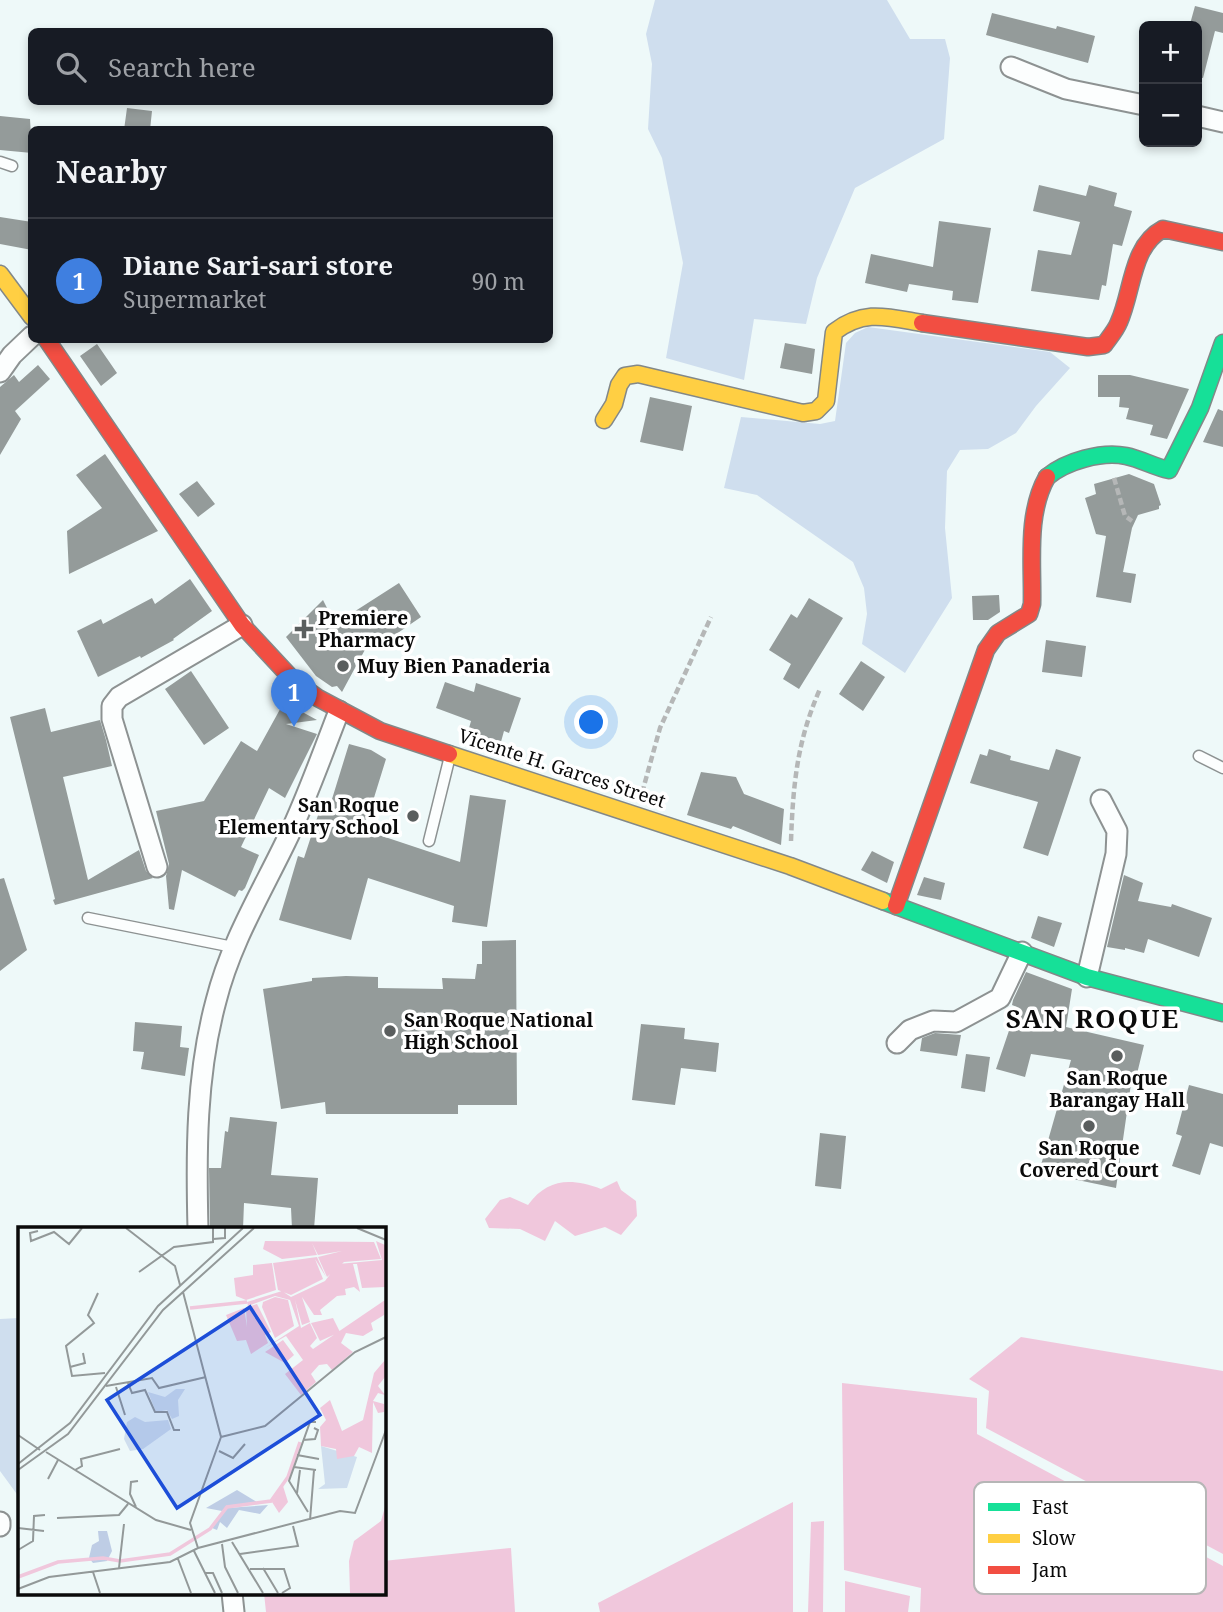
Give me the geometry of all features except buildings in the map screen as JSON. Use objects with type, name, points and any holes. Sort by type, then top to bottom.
[{"type":"street","points":[[1011,67],[1066,89],[1139,103]]},
{"type":"street","points":[[1202,117],[1223,122]]},
{"type":"street","points":[[604,420],[614,404],[619,385],[625,376],[638,374],[803,413],[816,411],[826,401],[834,332],[849,320],[877,316],[912,319],[1088,348],[1104,345],[1119,323],[1140,254],[1150,236],[1163,229],[1223,242]]},
{"type":"street","points":[[0,274],[28,312]]},
{"type":"street","points":[[0,372],[28,339]]},
{"type":"street","name":"Vicente H. Garces Street","points":[[49,343],[242,625],[293,680],[339,711],[380,731],[790,866],[1087,977],[1223,1013]]},
{"type":"street","points":[[896,906],[986,650],[998,634],[1029,614],[1032,604],[1033,536],[1040,490],[1047,477],[1059,468],[1080,461],[1120,455],[1169,470],[1215,399],[1223,343]]},
{"type":"street","points":[[157,867],[112,719],[112,706],[119,697],[242,625]]},
{"type":"street","points":[[198,1227],[198,1118],[203,1058],[216,999],[233,947],[289,834],[339,711]]},
{"type":"street","points":[[1087,977],[1116,853],[1117,831],[1101,800]]},
{"type":"street","points":[[897,1043],[910,1030],[933,1021],[957,1022],[1000,998],[1022,952]]},
{"type":"street","points":[[232,1594],[234,1612]]},
{"type":"lane","points":[[0,162],[12,166]]},
{"type":"lane","points":[[429,841],[451,753]]},
{"type":"lane","points":[[1199,756],[1223,768]]},
{"type":"lane","points":[[88,918],[233,947]]},
{"type":"path","points":[[1109,456],[1125,516],[1132,521]]},
{"type":"path","points":[[636,814],[660,728],[712,617]]},
{"type":"path","points":[[790,866],[792,789],[798,750],[808,716],[820,689]]},
{"type":"shaded area","points":[[655,0],[887,0],[910,39],[945,39],[950,58],[944,139],[855,188],[817,278],[806,324],[754,319],[744,380],[666,358],[683,263],[662,158],[648,129],[652,64],[646,34]]},
{"type":"shaded area","points":[[868,327],[1050,352],[1070,368],[1016,433],[988,449],[960,450],[947,471],[945,528],[952,598],[905,673],[862,644],[867,614],[864,588],[853,562],[757,495],[724,488],[741,417],[820,424],[835,421],[846,343],[855,333]]},
{"type":"shaded area","points":[[617,1181],[621,1190],[636,1201],[637,1216],[621,1235],[605,1227],[575,1236],[555,1221],[545,1241],[520,1229],[489,1228],[485,1219],[500,1200],[510,1197],[528,1205],[552,1185],[570,1182],[601,1189]]},
{"type":"shaded area","points":[[18,1318],[18,1496],[0,1471],[0,1319]]},
{"type":"shaded area","points":[[1021,1337],[1223,1371],[1223,1554],[1206,1545],[1206,1482],[1088,1482],[986,1428],[989,1391],[969,1379]]},
{"type":"shaded area","points":[[842,1383],[977,1398],[977,1434],[1066,1482],[974,1482],[974,1594],[1206,1594],[1206,1557],[1223,1566],[1223,1612],[920,1612],[921,1588],[844,1570]]},
{"type":"shaded area","points":[[793,1502],[793,1612],[600,1612],[598,1603]]},
{"type":"shaded area","points":[[824,1521],[823,1612],[808,1612],[811,1522]]},
{"type":"shaded area","points":[[511,1548],[515,1612],[266,1612],[264,1594],[385,1594],[385,1561]]},
{"type":"shaded area","points":[[845,1581],[910,1596],[908,1612],[845,1612]]},
{"type":"traffic: fast","points":[[1047,477],[1074,462],[1106,455],[1126,456],[1169,470],[1200,408],[1223,343]]},
{"type":"traffic: fast","points":[[883,901],[1087,977],[1223,1013]]},
{"type":"traffic: slow","points":[[0,274],[28,312]]},
{"type":"traffic: slow","points":[[604,420],[614,404],[619,385],[625,376],[638,374],[803,413],[816,411],[826,401],[834,332],[866,317],[887,317],[922,323]]},
{"type":"traffic: slow","points":[[449,754],[790,866],[883,901]]},
{"type":"traffic: jam","points":[[922,323],[1088,347],[1104,345],[1118,325],[1134,270],[1152,237],[1163,229],[1223,242]]},
{"type":"traffic: jam","points":[[49,343],[242,625],[293,680],[318,698],[380,731],[449,754]]},
{"type":"traffic: jam","points":[[896,906],[986,650],[998,633],[1029,614],[1032,604],[1033,523],[1040,491],[1047,477]]},
{"type":"place","name":"Premiere Pharmacy","points":[[304,629]]},
{"type":"place","name":"Muy Bien Panaderia","points":[[343,666]]},
{"type":"place","name":"Diane Sari-sari store","points":[[294,727]]},
{"type":"place","name":"San Roque Elementary School","points":[[413,816]]},
{"type":"place","name":"San Roque National High School","points":[[390,1031]]},
{"type":"place","name":"San Roque Barangay Hall","points":[[1117,1056]]},
{"type":"place","name":"San Roque Covered Court","points":[[1089,1126]]},
{"type":"district","name":"SAN ROQUE","points":[[1093,1019]]}]
